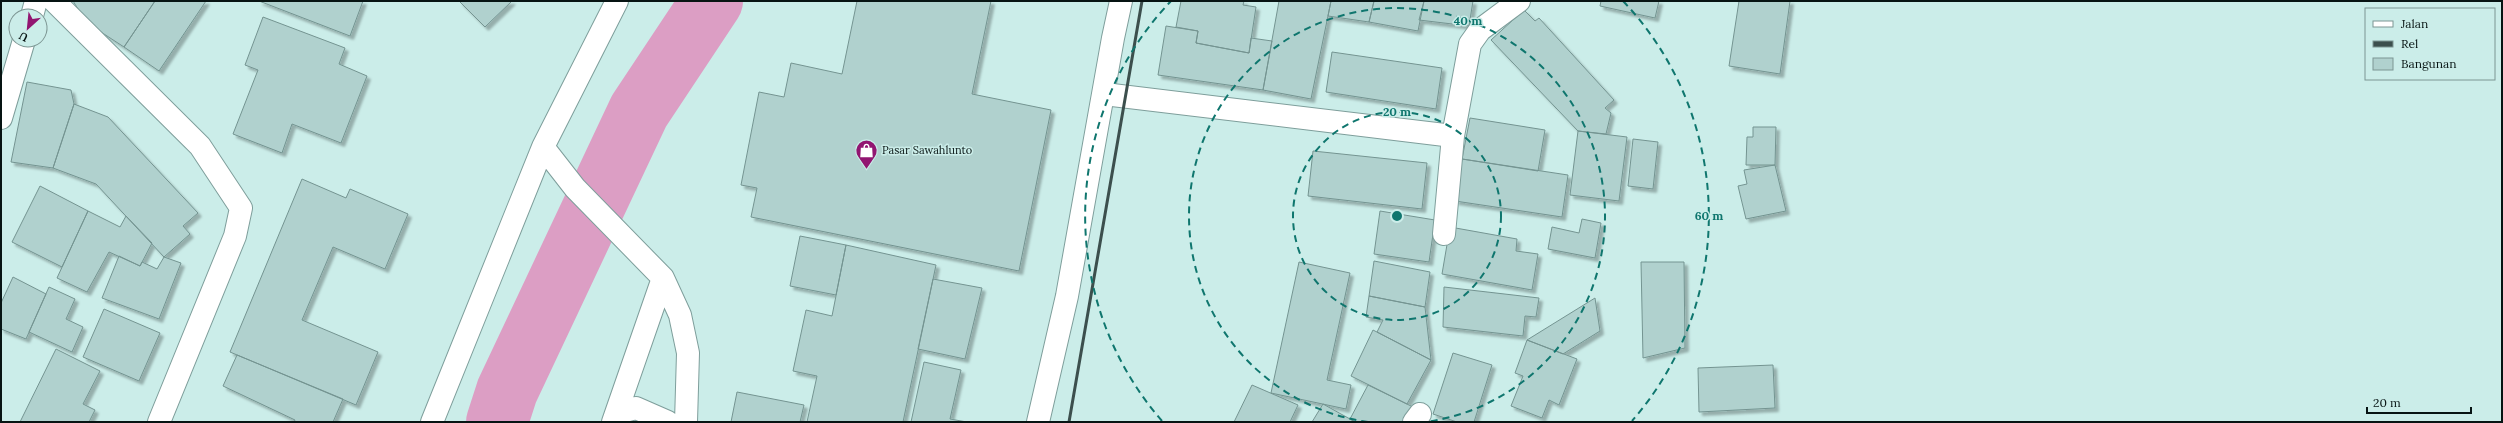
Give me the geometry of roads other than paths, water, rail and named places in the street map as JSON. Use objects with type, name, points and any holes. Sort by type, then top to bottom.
[{"type":"street","points":[[54,1],[200,146],[241,208],[234,236],[159,422]]},
{"type":"street","points":[[432,422],[542,147],[617,1]]},
{"type":"street","points":[[1038,422],[1068,296],[1113,38],[1121,1]]},
{"type":"street","points":[[1444,234],[1453,136],[1470,44],[1480,30],[1519,1]]},
{"type":"street","points":[[1,118],[22,48]]},
{"type":"street","points":[[1104,94],[1453,136]]},
{"type":"street","points":[[542,147],[575,188],[656,270],[680,315],[688,354],[686,422]]},
{"type":"street","points":[[615,417],[656,270]]},
{"type":"street","points":[[615,417],[636,408],[668,422]]},
{"type":"waterway","points":[[497,422],[507,391],[639,111],[712,1]]},
{"type":"railway","points":[[1069,422],[1142,1]]},
{"type":"place","name":"Pasar Sawahlunto","points":[[867,170]]}]
